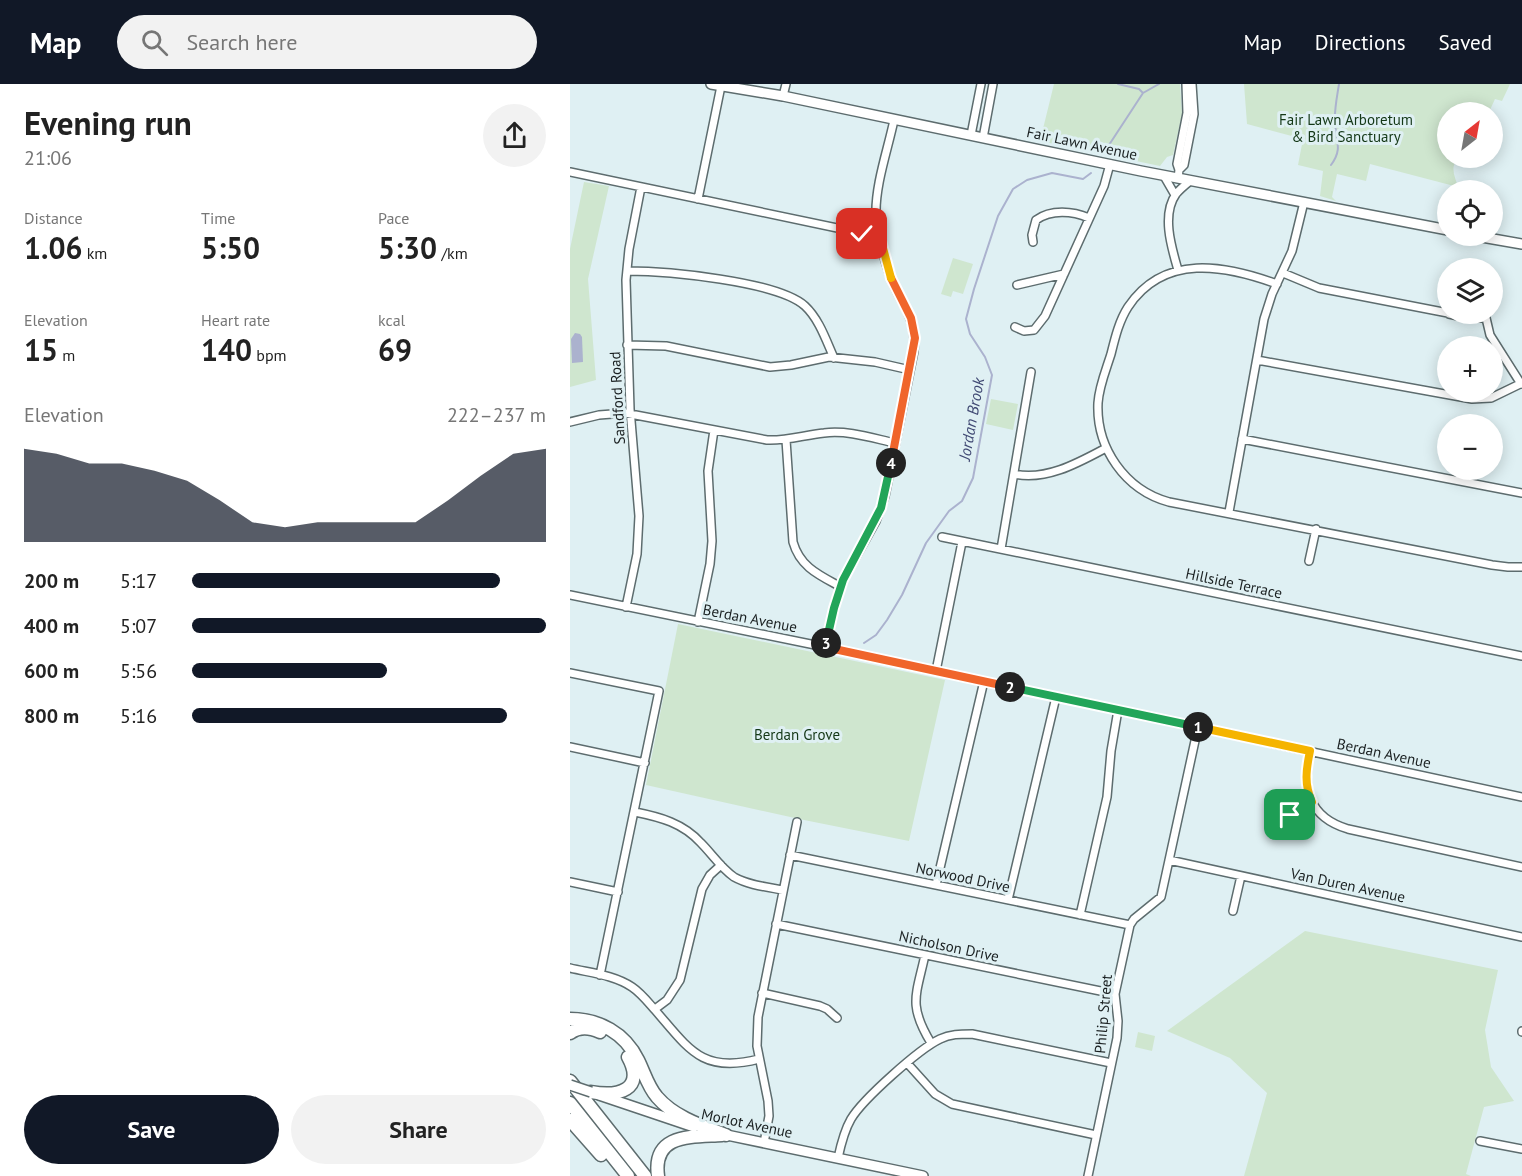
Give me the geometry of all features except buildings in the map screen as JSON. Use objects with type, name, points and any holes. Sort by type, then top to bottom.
[{"type":"highway","points":[[570,1019],[594,1022],[618,1035],[635,1054],[650,1086],[663,1103],[684,1118],[726,1135]]},
{"type":"highway","points":[[570,1033],[586,1028],[606,1035],[620,1046],[632,1064],[634,1077],[624,1091],[606,1095],[591,1092]]},
{"type":"highway","points":[[570,1074],[602,1123]]},
{"type":"highway","points":[[570,1083],[645,1176]]},
{"type":"highway","points":[[570,1103],[627,1176]]},
{"type":"highway","points":[[570,1120],[618,1176]]},
{"type":"highway","points":[[658,1176],[660,1156],[671,1142],[683,1138],[726,1135]]},
{"type":"main road","name":"Fair Lawn Avenue","points":[[716,85],[783,96],[1164,176],[1178,174],[1190,181],[1437,228]]},
{"type":"main road","points":[[1503,241],[1522,244]]},
{"type":"main road","name":"Morlot Avenue","points":[[570,1083],[668,1119],[726,1135],[923,1176]]},
{"type":"street","points":[[783,96],[786,84]]},
{"type":"street","points":[[971,135],[981,84]]},
{"type":"street","points":[[983,138],[993,84]]},
{"type":"street","points":[[1178,174],[1177,164],[1188,113],[1186,84]]},
{"type":"street","points":[[1178,174],[1184,165],[1194,114],[1192,84]]},
{"type":"street","points":[[698,199],[716,85]]},
{"type":"street","points":[[825,647],[834,608],[848,567],[876,521],[881,508],[914,351],[914,328],[907,309],[893,285],[880,237],[877,204],[894,120]]},
{"type":"street","points":[[1015,327],[1029,332],[1038,327],[1045,316],[1104,186],[1110,164]]},
{"type":"street","points":[[570,172],[880,237]]},
{"type":"street","points":[[1164,176],[1175,195]]},
{"type":"street","points":[[1178,270],[1169,216],[1175,195],[1190,181]]},
{"type":"street","name":"Sandford Road","points":[[626,607],[638,554],[639,537],[630,414],[627,271],[641,187]]},
{"type":"street","points":[[1228,512],[1264,319],[1292,251],[1304,202]]},
{"type":"street","points":[[1033,242],[1036,220],[1043,216],[1072,212],[1089,218]]},
{"type":"street","points":[[1277,284],[1243,272],[1217,267],[1178,270],[1162,277],[1144,289],[1136,298],[1122,318],[1098,400],[1099,423],[1106,448],[1119,469],[1146,492],[1169,502],[1492,565],[1522,567]]},
{"type":"street","points":[[627,271],[664,272],[705,277],[789,296],[805,306],[812,314],[834,358]]},
{"type":"street","points":[[1283,273],[1319,288],[1437,311]]},
{"type":"street","points":[[1017,285],[1064,274]]},
{"type":"street","points":[[1257,360],[1472,399],[1491,398],[1522,384],[1490,335],[1487,324]]},
{"type":"street","points":[[627,345],[666,346],[770,367],[791,366],[812,359],[834,358],[875,362],[909,370]]},
{"type":"street","points":[[1001,549],[1031,372]]},
{"type":"street","points":[[570,422],[599,415],[630,414],[767,440],[786,440],[836,432],[895,443]]},
{"type":"street","points":[[698,622],[710,564],[712,541],[708,471],[714,430]]},
{"type":"street","points":[[786,440],[793,542],[796,551],[810,570],[841,587]]},
{"type":"street","points":[[1242,440],[1522,493]]},
{"type":"street","points":[[1014,474],[1027,477],[1042,475],[1077,463],[1106,448]]},
{"type":"street","points":[[1309,561],[1316,529]]},
{"type":"street","name":"Hillside Terrace","points":[[942,537],[1522,656]]},
{"type":"street","points":[[936,671],[962,542]]},
{"type":"street","name":"Berdan Avenue","points":[[570,596],[825,647],[1522,797]]},
{"type":"street","points":[[570,673],[659,691],[600,975]]},
{"type":"street","points":[[936,885],[984,681]]},
{"type":"street","points":[[1008,900],[1056,697]]},
{"type":"street","points":[[1080,915],[1109,789],[1111,751],[1118,710]]},
{"type":"street","points":[[1130,926],[1134,919],[1161,897],[1198,727]]},
{"type":"street","points":[[570,747],[645,763]]},
{"type":"street","points":[[1310,751],[1305,777],[1308,794],[1323,816],[1339,826],[1522,867]]},
{"type":"street","points":[[1290,815],[1312,802]]},
{"type":"street","points":[[635,812],[666,819],[684,828],[701,842],[727,872],[743,881],[783,890]]},
{"type":"street","points":[[764,1143],[769,1116],[768,1101],[756,1032],[797,822]]},
{"type":"street","name":"Norwood Drive","points":[[790,855],[1130,926]]},
{"type":"street","name":"Van Duren Avenue","points":[[1169,860],[1522,937]]},
{"type":"street","points":[[654,1009],[667,1000],[680,980],[702,889],[710,875],[721,865]]},
{"type":"street","points":[[1233,911],[1241,876]]},
{"type":"street","points":[[570,882],[618,892]]},
{"type":"street","name":"Nicholson Drive","points":[[776,924],[1115,994]]},
{"type":"street","name":"Philip Street","points":[[1088,1176],[1118,1030],[1115,994],[1130,926]]},
{"type":"street","points":[[925,955],[915,1004],[918,1020],[931,1043]]},
{"type":"street","points":[[570,968],[627,984],[642,994],[686,1046],[704,1058],[730,1065],[759,1059]]},
{"type":"street","points":[[762,993],[820,1006],[837,1018]]},
{"type":"street","points":[[838,1158],[847,1126],[858,1108],[931,1043],[951,1035],[972,1034],[1111,1063]]},
{"type":"street","points":[[907,1063],[935,1094],[952,1104],[1096,1135]]},
{"type":"street","points":[[1480,1141],[1522,1149]]},
{"type":"green space","points":[[1054,84],[1180,84],[1182,114],[1173,155],[1167,157],[1160,166],[1040,141]]},
{"type":"green space","name":"Fair Lawn Arboretum & Bird Sanctuary","points":[[1244,84],[1510,84],[1502,101],[1495,99],[1494,102],[1437,102],[1437,168],[1453,168],[1455,180],[1437,182],[1370,164],[1366,181],[1337,174],[1332,197],[1336,201],[1320,196],[1323,171],[1298,165],[1303,139],[1247,124]]},
{"type":"green space","points":[[584,182],[609,186],[588,279],[596,380],[570,387],[570,249]]},
{"type":"green space","points":[[953,258],[973,264],[963,294],[953,291],[951,297],[941,294]]},
{"type":"green space","points":[[991,399],[1018,404],[1013,430],[986,424]]},
{"type":"green space","name":"Berdan Grove","points":[[678,624],[945,680],[909,841],[646,785]]},
{"type":"green space","points":[[1305,931],[1498,970],[1485,1030],[1491,1067],[1514,1101],[1484,1107],[1466,1174],[1471,1176],[1244,1176],[1267,1093],[1230,1058],[1167,1031]]},
{"type":"green space","points":[[1138,1032],[1155,1036],[1152,1051],[1135,1047]]},
{"type":"water","points":[[575,333],[582,337],[583,362],[572,363],[571,339]]},
{"type":"waterway","points":[[1118,84],[1139,89],[1143,93]]},
{"type":"waterway","name":"Jordan Brook","points":[[1107,148],[1143,93],[1159,84]]},
{"type":"waterway","points":[[1331,165],[1338,149],[1335,118],[1339,84]]},
{"type":"waterway","name":"Jordan Brook","points":[[864,643],[876,635],[887,620],[902,595],[926,543],[949,511],[962,501],[973,478],[992,375],[985,357],[970,334],[966,319],[998,216],[1013,189],[1027,180],[1052,173],[1083,179],[1091,173]]},
{"type":"route","points":[[862,234],[880,237],[888,273],[914,328],[914,351],[885,496],[876,521],[848,567],[834,608],[825,647],[1310,751],[1305,777],[1312,802],[1290,815]]}]
